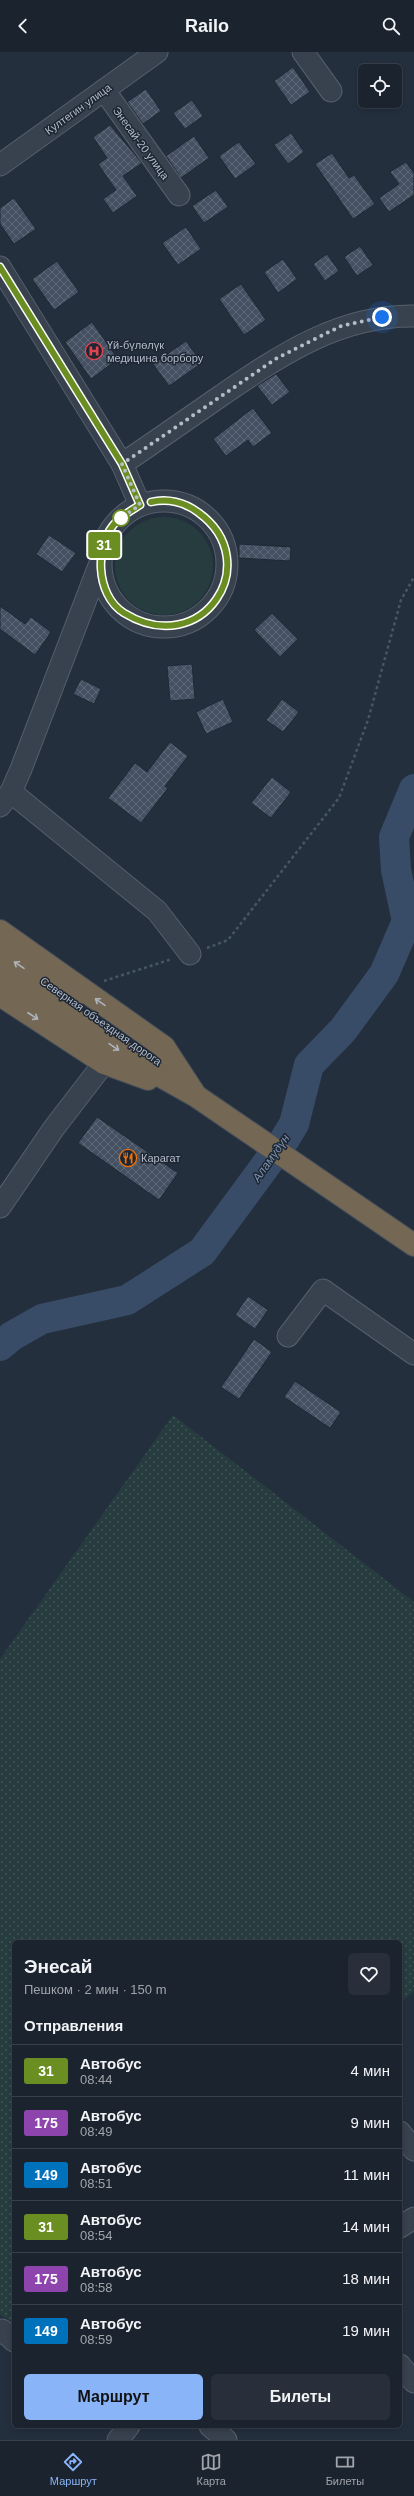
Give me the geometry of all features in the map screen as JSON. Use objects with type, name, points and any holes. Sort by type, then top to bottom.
[{"type":"highway","points":[[0,932],[164,1047],[204,1101]]},
{"type":"highway","name":"Северная объездная дорога","points":[[0,952],[157,1057],[204,1101]]},
{"type":"highway","name":"Северная объездная дорога","points":[[0,971],[148,1069],[204,1101],[330,1186],[414,1246]]},
{"type":"highway","points":[[0,995],[104,1063],[204,1101]]},
{"type":"street","name":"Култегин улица","points":[[0,165],[157,52]]},
{"type":"street","points":[[303,52],[331,91]]},
{"type":"street","name":"Энесай-20 улица","points":[[104,90],[179,195]]},
{"type":"street","points":[[0,267],[122,464],[140,505]]},
{"type":"street","points":[[122,464],[277,358],[316,337],[367,319],[414,316]]},
{"type":"street","points":[[100,562],[104,586],[113,602],[121,611],[140,623],[170,627],[182,625],[202,615],[214,602],[225,583],[227,570],[226,548],[212,522],[190,506],[162,500],[140,505],[116,521],[104,541],[100,562],[6,799],[157,911],[190,954]]},
{"type":"street","points":[[0,1207],[54,1128],[104,1063]]},
{"type":"street","points":[[288,1336],[323,1290],[414,1354]]},
{"type":"street","points":[[402,2135],[414,2150]]},
{"type":"street","points":[[402,2226],[414,2218]]},
{"type":"street","points":[[402,2367],[414,2382]]},
{"type":"street","points":[[212,2428],[226,2440]]},
{"type":"path","points":[[81,988],[190,954],[228,940],[339,798],[368,720],[401,600],[414,577]]},
{"type":"green space","points":[[164,517],[183,520],[199,531],[210,547],[213,566],[210,585],[199,601],[183,612],[164,615],[145,612],[129,601],[118,585],[115,566],[118,547],[129,531],[145,520]]},
{"type":"green space","points":[[173,1415],[414,1602],[414,1991],[402,2001],[402,1940],[12,1940],[12,2322],[0,2315],[0,1659]]},
{"type":"building","points":[[293,67],[310,92],[291,105],[274,81]]},
{"type":"building","points":[[146,89],[161,111],[143,124],[127,102]]},
{"type":"building","points":[[192,100],[203,116],[185,129],[173,113]]},
{"type":"building","points":[[110,125],[142,163],[123,176],[137,196],[113,213],[103,199],[116,190],[98,164],[107,158],[93,137]]},
{"type":"building","points":[[291,133],[304,152],[288,164],[274,145]]},
{"type":"building","points":[[194,136],[209,158],[181,178],[166,156]]},
{"type":"building","points":[[239,142],[256,164],[235,179],[219,156]]},
{"type":"building","points":[[332,153],[349,178],[354,175],[375,204],[353,219],[315,164]]},
{"type":"building","points":[[406,162],[414,173],[414,195],[389,212],[379,198],[399,184],[390,172]]},
{"type":"building","points":[[216,190],[228,207],[204,223],[192,206]]},
{"type":"building","points":[[14,198],[36,229],[14,244],[0,224],[0,208]]},
{"type":"building","points":[[186,227],[201,249],[178,265],[162,243]]},
{"type":"building","points":[[360,246],[373,265],[357,276],[344,257]]},
{"type":"building","points":[[327,254],[339,271],[325,281],[313,264]]},
{"type":"building","points":[[283,259],[297,279],[278,293],[264,272]]},
{"type":"building","points":[[57,261],[79,292],[54,310],[32,279]]},
{"type":"building","points":[[241,284],[266,320],[244,335],[219,299]]},
{"type":"building","points":[[92,322],[118,359],[91,379],[65,342]]},
{"type":"building","points":[[186,341],[202,363],[169,386],[153,364]]},
{"type":"building","points":[[276,374],[290,392],[272,405],[257,386]]},
{"type":"building","points":[[253,408],[272,433],[253,447],[248,440],[226,456],[213,439]]},
{"type":"building","points":[[49,535],[76,553],[62,572],[36,554]]},
{"type":"building","points":[[239,544],[291,547],[290,561],[239,558]]},
{"type":"building","points":[[0,606],[25,624],[31,617],[51,632],[35,655],[0,629]]},
{"type":"building","points":[[272,613],[298,639],[280,657],[254,630]]},
{"type":"building","points":[[192,664],[195,699],[170,701],[167,666]]},
{"type":"building","points":[[81,679],[101,689],[94,704],[73,694]]},
{"type":"building","points":[[223,699],[233,722],[206,734],[196,712]]},
{"type":"building","points":[[282,699],[299,712],[283,732],[266,720]]},
{"type":"building","points":[[170,742],[188,756],[165,786],[168,788],[141,823],[108,798],[135,763],[147,772]]},
{"type":"building","points":[[272,777],[291,792],[271,818],[251,803]]},
{"type":"building","name":"Карагат","points":[[97,1117],[178,1173],[159,1200],[78,1143]]},
{"type":"building","points":[[248,1296],[268,1310],[255,1329],[235,1315]]},
{"type":"building","points":[[254,1339],[272,1352],[239,1399],[221,1387]]},
{"type":"building","points":[[295,1381],[341,1412],[330,1428],[284,1397]]},
{"type":"waterway","name":"Аламүдүн","points":[[0,1346],[12,1336],[42,1319],[127,1300],[202,1252],[283,1142],[294,1124],[309,1065],[343,1030],[384,974],[407,921],[396,870],[394,837],[414,789]]},
{"type":"bus line","name":"31","points":[[0,267],[122,464],[140,505],[116,521],[104,541],[100,562],[104,586],[113,602],[121,611],[140,623],[170,627],[182,625],[202,615],[214,602],[225,583],[227,570],[226,548],[212,522],[190,506],[162,500],[151,502]]},
{"type":"place","name":"Үй-бүлөлүк медицина борбору","points":[[94,351]]},
{"type":"place","name":"Карагат","points":[[128,1158]]},
{"type":"route","points":[[121,518],[116,521],[140,505],[122,464],[277,358],[316,337],[341,326],[367,319],[382,317]]}]
